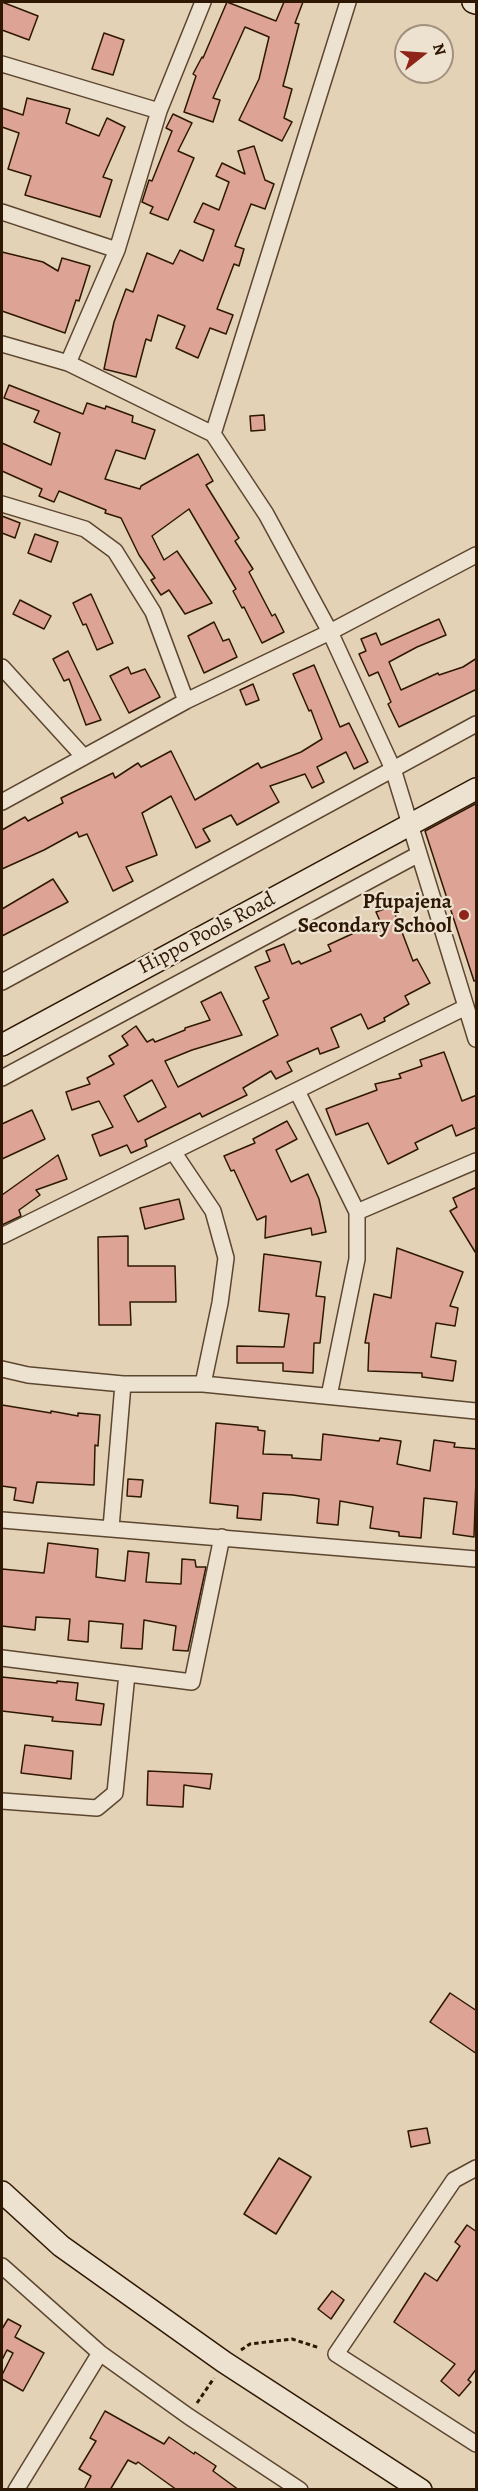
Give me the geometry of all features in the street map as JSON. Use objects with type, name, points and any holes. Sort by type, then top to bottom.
[{"type":"street","points":[[68,363],[117,250],[159,111],[202,2]]},
{"type":"street","points":[[213,434],[348,2]]},
{"type":"street","points":[[2,64],[159,111]]},
{"type":"street","points":[[2,212],[117,250]]},
{"type":"street","points":[[2,344],[68,363],[213,434],[266,514],[330,632],[393,769],[477,1039]]},
{"type":"street","points":[[2,504],[85,529],[115,551],[153,612],[186,701]]},
{"type":"street","points":[[5,795],[186,701],[330,632],[477,555]]},
{"type":"street","points":[[2,667],[83,756]]},
{"type":"street","points":[[2,982],[477,724]]},
{"type":"street","name":"Hippo Pools Road","points":[[2,1045],[477,789]]},
{"type":"street","points":[[2,1078],[419,854]]},
{"type":"street","points":[[2,1236],[466,1007]]},
{"type":"street","points":[[297,1091],[357,1212],[357,1259],[329,1396]]},
{"type":"street","points":[[174,1153],[213,1211],[226,1258],[220,1303],[203,1384]]},
{"type":"street","points":[[357,1212],[477,1161]]},
{"type":"street","points":[[2,1369],[28,1375],[123,1384],[203,1384],[477,1411]]},
{"type":"street","points":[[111,1528],[123,1384]]},
{"type":"street","points":[[2,1520],[477,1559]]},
{"type":"street","points":[[2,1658],[192,1682],[222,1537]]},
{"type":"street","points":[[2,1801],[97,1808],[116,1793],[127,1674]]},
{"type":"street","points":[[477,2168],[454,2180],[336,2354],[477,2444]]},
{"type":"street","points":[[2,2192],[61,2246],[224,2362],[421,2490]]},
{"type":"street","points":[[2,2266],[100,2353],[188,2416],[300,2490]]},
{"type":"street","points":[[16,2490],[100,2353]]},
{"type":"path","points":[[188,2416],[224,2362],[250,2343],[292,2339],[336,2354]]},
{"type":"building","points":[[2,2],[38,16],[29,40],[2,30]]},
{"type":"building","points":[[227,2],[276,21],[284,2],[303,2],[295,23],[299,24],[283,86],[292,89],[284,118],[292,122],[282,141],[239,120],[259,79],[269,37],[245,27],[213,98],[220,100],[213,122],[184,112],[196,76],[193,74],[203,58]]},
{"type":"building","points":[[104,33],[124,40],[113,75],[92,69]]},
{"type":"building","points":[[27,98],[70,109],[66,123],[99,136],[107,118],[125,127],[103,177],[112,180],[100,217],[25,195],[31,176],[8,169],[19,133],[2,127],[2,108],[23,115]]},
{"type":"building","points":[[173,114],[192,123],[178,151],[194,158],[168,220],[150,213],[153,207],[142,202],[149,180],[152,181],[172,131],[166,128]]},
{"type":"building","points":[[254,146],[265,180],[274,184],[265,209],[251,204],[235,246],[244,249],[239,266],[234,264],[217,309],[233,315],[226,334],[210,328],[198,358],[176,348],[185,326],[158,315],[151,341],[146,339],[136,377],[104,369],[114,322],[126,289],[133,292],[147,253],[173,264],[180,250],[203,261],[214,230],[194,222],[203,203],[219,210],[229,182],[216,176],[222,163],[245,174],[238,151]]},
{"type":"building","points":[[2,252],[43,262],[58,271],[62,258],[90,266],[79,301],[76,300],[65,333],[2,311]]},
{"type":"building","points":[[9,385],[83,414],[87,403],[105,409],[106,406],[133,416],[132,422],[155,430],[145,459],[116,450],[105,479],[140,489],[141,486],[198,454],[213,481],[206,485],[239,538],[235,541],[253,569],[249,572],[272,616],[275,614],[284,632],[262,643],[244,607],[242,608],[233,591],[236,589],[189,509],[152,536],[164,560],[177,551],[212,603],[185,614],[169,590],[161,595],[151,580],[155,578],[139,555],[121,518],[105,513],[106,510],[59,491],[54,502],[39,496],[42,489],[2,471],[2,443],[51,465],[60,433],[34,422],[39,411],[4,398]]},
{"type":"building","points":[[264,415],[265,430],[251,431],[250,416]]},
{"type":"building","points":[[2,516],[20,523],[15,538],[2,533]]},
{"type":"building","points":[[35,534],[58,542],[51,562],[28,553]]},
{"type":"building","points":[[91,594],[113,643],[97,650],[86,624],[83,625],[73,603]]},
{"type":"building","points":[[20,600],[51,616],[44,629],[13,614]]},
{"type":"building","points":[[439,619],[446,635],[389,662],[401,690],[438,673],[439,675],[463,667],[477,658],[477,689],[399,727],[388,704],[391,702],[378,672],[369,676],[359,654],[366,651],[361,639],[376,633],[381,645]]},
{"type":"building","points":[[214,622],[223,641],[229,639],[237,657],[204,673],[188,636]]},
{"type":"building","points":[[68,651],[101,720],[86,725],[69,679],[64,681],[53,659]]},
{"type":"building","points":[[314,665],[340,727],[349,723],[368,762],[354,769],[346,752],[317,767],[324,782],[312,788],[305,774],[270,786],[279,802],[237,825],[231,815],[203,829],[210,841],[196,848],[171,796],[142,813],[157,855],[126,867],[133,881],[113,891],[87,834],[79,837],[77,832],[2,869],[2,830],[25,817],[28,821],[63,803],[61,798],[113,773],[115,778],[138,763],[141,767],[171,751],[195,800],[258,763],[261,768],[301,752],[322,739],[293,674]]},
{"type":"building","points":[[128,667],[131,674],[145,669],[160,697],[129,713],[110,676]]},
{"type":"building","points":[[253,684],[259,700],[246,705],[240,690]]},
{"type":"building","name":"Pfupajena Secondary School","points":[[477,803],[477,981],[474,981],[425,831]]},
{"type":"building","points":[[53,879],[68,902],[2,936],[2,909]]},
{"type":"building","points":[[392,906],[413,961],[417,959],[430,983],[405,996],[409,1004],[384,1018],[385,1021],[368,1029],[361,1014],[331,1028],[339,1047],[320,1054],[318,1048],[287,1062],[292,1071],[276,1079],[271,1071],[243,1088],[247,1095],[202,1117],[200,1113],[145,1140],[147,1146],[131,1153],[127,1145],[100,1156],[92,1135],[113,1127],[99,1101],[72,1110],[66,1092],[90,1084],[87,1078],[114,1064],[109,1056],[128,1045],[122,1036],[136,1026],[147,1042],[153,1039],[155,1042],[185,1030],[185,1028],[210,1020],[201,1002],[221,992],[242,1035],[165,1061],[178,1087],[278,1035],[263,1001],[269,998],[255,967],[270,961],[266,951],[284,944],[292,964],[299,961],[301,964],[331,951],[328,945],[380,921],[376,912]],"holes":[[[152,1080],[166,1107],[138,1122],[124,1096]]]},
{"type":"building","points":[[444,1052],[462,1101],[477,1095],[477,1127],[456,1136],[452,1125],[415,1143],[418,1149],[388,1164],[368,1123],[336,1135],[326,1109],[377,1090],[375,1084],[401,1078],[399,1074],[422,1066],[420,1060]]},
{"type":"building","points":[[32,1110],[45,1139],[2,1159],[2,1124]]},
{"type":"building","points":[[287,1121],[297,1139],[276,1150],[291,1182],[308,1174],[319,1199],[326,1232],[312,1235],[311,1228],[265,1238],[266,1216],[257,1220],[234,1170],[231,1171],[224,1156],[255,1143],[253,1139]]},
{"type":"building","points":[[58,1155],[67,1179],[36,1190],[40,1195],[19,1210],[21,1216],[2,1225],[2,1195]]},
{"type":"building","points":[[477,1187],[477,1255],[450,1211],[457,1207],[453,1198]]},
{"type":"building","points":[[179,1199],[184,1219],[145,1229],[140,1208]]},
{"type":"building","points":[[128,1236],[128,1266],[175,1266],[176,1302],[130,1302],[131,1325],[99,1325],[98,1237]]},
{"type":"building","points":[[397,1248],[463,1272],[450,1306],[458,1308],[455,1326],[436,1323],[431,1357],[456,1361],[453,1381],[422,1377],[422,1373],[368,1371],[369,1343],[365,1343],[374,1294],[391,1298]]},
{"type":"building","points":[[264,1254],[321,1262],[316,1296],[325,1297],[320,1343],[314,1343],[313,1373],[283,1371],[283,1363],[237,1363],[237,1346],[284,1347],[289,1314],[259,1311]]},
{"type":"building","points":[[2,1405],[78,1416],[78,1413],[100,1415],[98,1446],[95,1445],[94,1485],[37,1482],[33,1503],[14,1500],[16,1488],[2,1486]]},
{"type":"building","points":[[216,1423],[258,1427],[258,1430],[265,1431],[263,1454],[292,1455],[292,1458],[321,1460],[323,1434],[379,1441],[380,1438],[401,1441],[397,1464],[430,1471],[434,1440],[455,1443],[454,1447],[477,1449],[474,1537],[453,1534],[457,1502],[424,1498],[421,1538],[399,1536],[399,1532],[370,1528],[373,1507],[340,1501],[338,1525],[317,1523],[319,1499],[293,1495],[263,1493],[261,1520],[237,1518],[238,1506],[210,1503]]},
{"type":"building","points":[[128,1479],[143,1480],[141,1497],[127,1496]]},
{"type":"building","points":[[48,1543],[98,1549],[96,1577],[125,1581],[128,1551],[149,1553],[146,1582],[181,1584],[182,1559],[195,1560],[196,1567],[206,1567],[188,1651],[173,1650],[176,1626],[144,1620],[142,1649],[121,1648],[123,1624],[89,1621],[88,1642],[68,1640],[70,1619],[36,1617],[35,1630],[2,1626],[2,1569],[44,1573]]},
{"type":"building","points":[[2,1677],[78,1683],[76,1700],[104,1704],[101,1725],[52,1721],[53,1717],[2,1711]]},
{"type":"building","points":[[25,1745],[73,1751],[71,1779],[21,1773]]},
{"type":"building","points":[[148,1771],[212,1774],[210,1789],[184,1785],[183,1807],[147,1805]]},
{"type":"building","points":[[450,1993],[477,2011],[477,2054],[430,2022]]},
{"type":"building","points":[[427,2128],[430,2143],[411,2147],[408,2131]]},
{"type":"building","points":[[279,2158],[311,2177],[276,2234],[244,2214]]},
{"type":"building","points":[[467,2225],[477,2232],[477,2368],[468,2380],[471,2382],[459,2396],[441,2381],[455,2364],[394,2322],[425,2273],[437,2281],[460,2246],[455,2242]]},
{"type":"building","points":[[332,2291],[344,2300],[331,2319],[318,2309]]},
{"type":"building","points":[[8,2319],[21,2326],[15,2337],[44,2353],[23,2391],[2,2379],[13,2353],[7,2350],[2,2360],[2,2329]]},
{"type":"building","points":[[105,2411],[164,2444],[169,2437],[194,2454],[195,2452],[216,2466],[213,2471],[239,2490],[177,2490],[138,2462],[136,2464],[128,2460],[110,2490],[84,2490],[91,2476],[79,2469],[96,2441],[90,2438]]},
{"type":"place","name":"Pfupajena Secondary School","points":[[464,915]]}]
